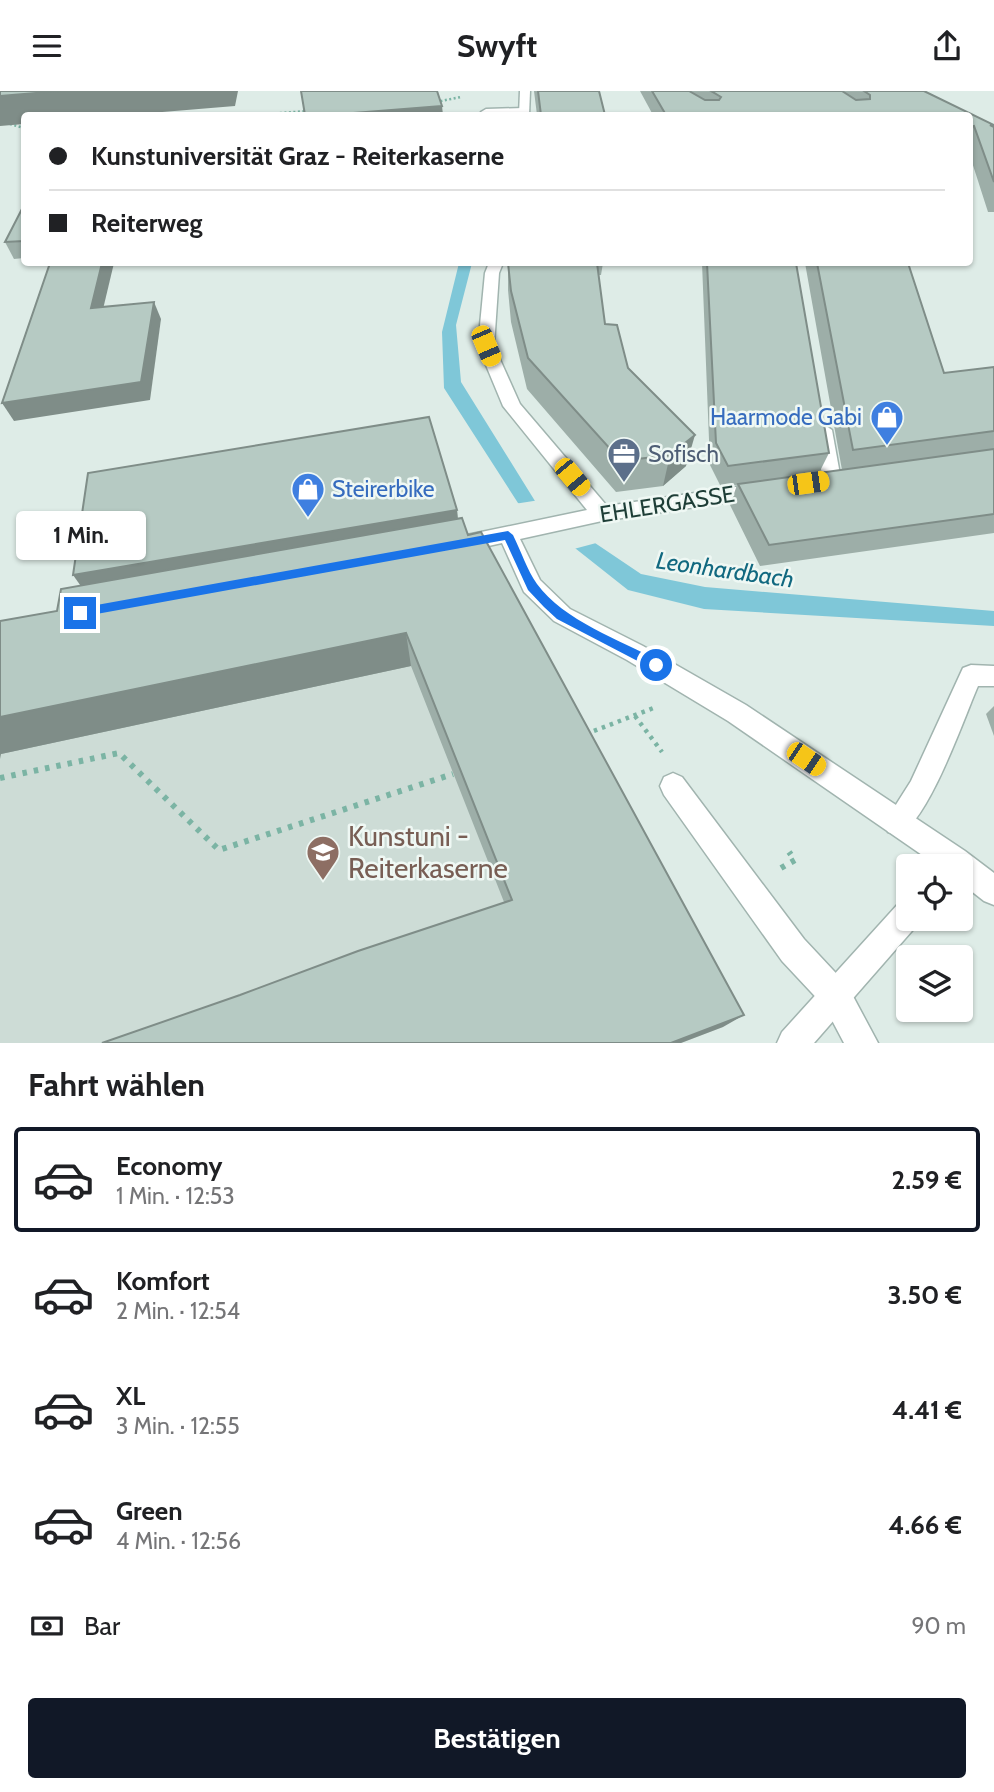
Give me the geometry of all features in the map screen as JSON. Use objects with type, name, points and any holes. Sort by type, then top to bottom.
[{"type":"street","points":[[520,112],[525,91]]},
{"type":"street","points":[[495,266],[486,346],[512,407],[592,516]]},
{"type":"street","points":[[820,412],[831,480]]},
{"type":"street","name":"EHLERGASSE","points":[[442,548],[592,516],[779,487]]},
{"type":"street","points":[[508,535],[532,586],[562,615],[635,653],[737,712],[898,822],[939,854]]},
{"type":"street","points":[[898,822],[920,790],[971,675],[994,676]]},
{"type":"street","points":[[673,786],[793,950],[836,996],[862,1043]]},
{"type":"street","points":[[973,878],[994,891]]},
{"type":"street","points":[[793,1043],[896,928]]},
{"type":"path","points":[[424,103],[468,95]]},
{"type":"path","points":[[297,112],[312,111]]},
{"type":"path","points":[[10,124],[21,127]]},
{"type":"path","points":[[585,734],[660,705]]},
{"type":"path","points":[[0,778],[119,753],[219,850],[453,775]]},
{"type":"shaded area","name":"Kunstuni - Reiterkaserne","points":[[482,568],[723,1027],[681,1043],[0,1043],[0,661]]},
{"type":"water","name":"Leonhardbach","points":[[458,266],[471,266],[456,325],[461,382],[535,501],[641,574],[705,587],[994,611],[994,626],[704,609],[628,590],[518,503],[444,388],[442,332]]},
{"type":"pier","points":[[540,500],[600,542],[570,550],[514,504]]},
{"type":"building","points":[[0,91],[60,91],[0,96]]},
{"type":"building","points":[[301,91],[437,91],[442,106],[366,112],[304,112]]},
{"type":"building","points":[[538,91],[599,91],[604,112],[541,112]]},
{"type":"building","points":[[652,91],[689,91],[705,100],[719,100],[721,97],[711,91],[842,91],[856,100],[870,99],[870,95],[864,91],[924,91],[967,112],[664,112]]},
{"type":"building","points":[[973,115],[994,125],[990,125],[994,127],[994,182],[974,126]]},
{"type":"building","points":[[21,211],[21,241],[5,242]]},
{"type":"building","points":[[49,266],[101,266],[91,308],[154,302],[141,382],[2,403]]},
{"type":"building","points":[[508,266],[597,266],[605,324],[617,325],[628,368],[695,435],[670,455],[621,461],[528,358],[511,291]]},
{"type":"building","points":[[707,266],[797,266],[829,453],[728,466],[716,443]]},
{"type":"building","points":[[818,266],[909,266],[944,373],[994,367],[994,431],[853,450]]},
{"type":"building","points":[[429,417],[457,510],[73,575],[88,473]]},
{"type":"building","points":[[994,449],[994,514],[769,545],[738,484]]},
{"type":"building","points":[[462,518],[468,535],[481,532],[744,1015],[671,1043],[102,1043],[358,951],[512,900],[406,633],[0,717],[0,621],[57,611],[61,589]]},
{"type":"place","name":"Haarmode Gabi","points":[[887,447]]},
{"type":"place","name":"Sofisch","points":[[624,484]]},
{"type":"place","name":"Steirerbike","points":[[308,519]]},
{"type":"place","name":"Kunstuni - Reiterkaserne","points":[[323,882]]},
{"type":"route","points":[[80,613],[508,535],[532,586],[548,604],[562,615],[656,665]]}]
